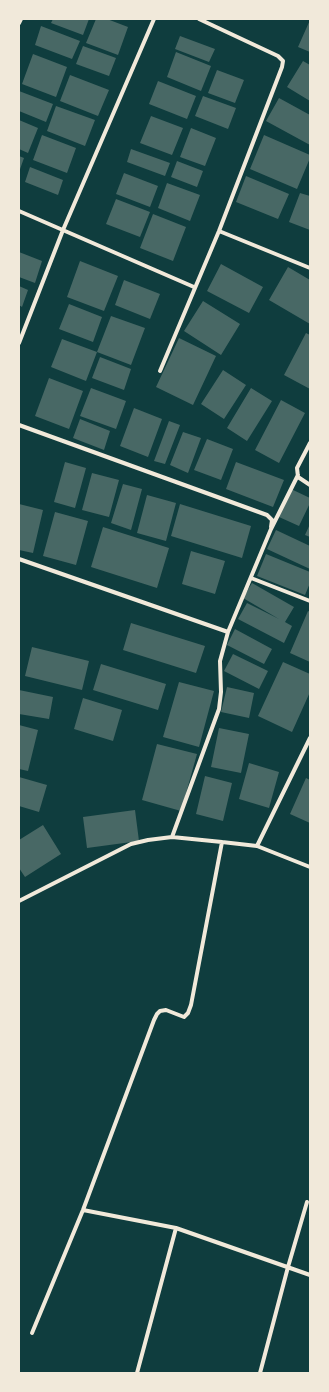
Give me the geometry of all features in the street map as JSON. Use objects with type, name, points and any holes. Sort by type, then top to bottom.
[{"type":"street","points":[[19,23],[21,19]]},
{"type":"street","points":[[19,343],[63,230],[154,19]]},
{"type":"street","points":[[160,371],[219,231],[283,61],[278,56],[199,19]]},
{"type":"street","points":[[19,211],[194,288]]},
{"type":"street","points":[[219,231],[310,268]]},
{"type":"street","points":[[19,425],[268,515],[272,520],[271,529]]},
{"type":"street","points":[[310,444],[297,468],[298,478],[310,485]]},
{"type":"street","points":[[172,837],[219,709],[221,692],[220,661],[228,632],[271,529],[298,475]]},
{"type":"street","points":[[19,558],[228,632]]},
{"type":"street","points":[[251,578],[310,601]]},
{"type":"street","points":[[256,846],[310,738]]},
{"type":"street","points":[[19,901],[131,844],[172,837],[256,846],[310,867]]},
{"type":"street","points":[[32,1333],[83,1210],[157,1014],[160,1011],[166,1010],[184,1017],[188,1013],[222,842]]},
{"type":"street","points":[[260,1373],[307,1202]]},
{"type":"street","points":[[83,1210],[176,1228],[310,1275]]},
{"type":"street","points":[[137,1373],[176,1228]]},
{"type":"building","points":[[53,19],[89,19],[83,35],[51,23]]},
{"type":"building","points":[[96,19],[107,19],[128,27],[118,55],[86,43]]},
{"type":"building","points":[[310,20],[310,52],[298,47]]},
{"type":"building","points":[[41,26],[80,41],[72,59],[35,45]]},
{"type":"building","points":[[180,36],[215,49],[209,62],[175,49]]},
{"type":"building","points":[[83,46],[116,58],[109,76],[76,64]]},
{"type":"building","points":[[176,52],[211,66],[201,91],[167,77]]},
{"type":"building","points":[[33,54],[67,67],[56,97],[22,84]]},
{"type":"building","points":[[303,61],[310,65],[310,101],[287,87]]},
{"type":"building","points":[[217,70],[244,80],[235,103],[208,93]]},
{"type":"building","points":[[70,75],[109,90],[98,116],[60,101]]},
{"type":"building","points":[[158,81],[196,96],[187,119],[149,104]]},
{"type":"building","points":[[19,91],[53,104],[46,122],[19,111]]},
{"type":"building","points":[[203,96],[236,108],[228,129],[195,116]]},
{"type":"building","points":[[279,98],[310,115],[310,145],[266,121]]},
{"type":"building","points":[[56,106],[95,120],[85,146],[47,131]]},
{"type":"building","points":[[151,116],[183,128],[172,155],[140,143]]},
{"type":"building","points":[[19,120],[38,128],[28,153],[19,149]]},
{"type":"building","points":[[191,128],[216,138],[205,166],[180,157]]},
{"type":"building","points":[[42,135],[76,148],[67,173],[33,160]]},
{"type":"building","points":[[264,135],[310,155],[297,189],[250,169]]},
{"type":"building","points":[[131,149],[170,163],[165,176],[127,162]]},
{"type":"building","points":[[19,156],[24,158],[19,172]]},
{"type":"building","points":[[177,161],[203,171],[197,187],[171,177]]},
{"type":"building","points":[[30,167],[63,180],[58,195],[25,182]]},
{"type":"building","points":[[124,173],[158,186],[150,207],[116,194]]},
{"type":"building","points":[[246,176],[289,194],[278,219],[236,202]]},
{"type":"building","points":[[167,183],[200,195],[190,221],[158,208]]},
{"type":"building","points":[[300,193],[310,196],[310,230],[289,222]]},
{"type":"building","points":[[116,199],[150,212],[140,237],[106,224]]},
{"type":"building","points":[[153,214],[186,227],[173,261],[140,248]]},
{"type":"building","points":[[19,252],[42,261],[35,283],[19,277]]},
{"type":"building","points":[[80,261],[118,276],[104,311],[67,297]]},
{"type":"building","points":[[221,264],[263,287],[249,313],[207,291]]},
{"type":"building","points":[[288,267],[310,280],[310,324],[269,300]]},
{"type":"building","points":[[124,280],[160,294],[150,319],[115,305]]},
{"type":"building","points":[[19,286],[28,290],[22,307],[19,305]]},
{"type":"building","points":[[203,301],[240,324],[221,355],[184,331]]},
{"type":"building","points":[[69,304],[102,317],[93,342],[59,329]]},
{"type":"building","points":[[111,316],[145,328],[131,365],[97,352]]},
{"type":"building","points":[[306,333],[310,335],[310,389],[284,375]]},
{"type":"building","points":[[179,338],[216,356],[193,405],[156,387]]},
{"type":"building","points":[[62,339],[97,352],[86,381],[51,367]]},
{"type":"building","points":[[100,357],[131,369],[124,390],[92,378]]},
{"type":"building","points":[[223,370],[246,385],[224,419],[201,404]]},
{"type":"building","points":[[49,378],[83,391],[69,429],[35,416]]},
{"type":"building","points":[[91,388],[126,401],[116,429],[80,416]]},
{"type":"building","points":[[251,388],[272,401],[247,441],[227,428]]},
{"type":"building","points":[[281,400],[305,413],[279,463],[255,450]]},
{"type":"building","points":[[134,408],[162,419],[148,457],[120,446]]},
{"type":"building","points":[[80,419],[110,431],[104,450],[73,438]]},
{"type":"building","points":[[169,421],[180,425],[165,464],[154,461]]},
{"type":"building","points":[[183,432],[201,438],[188,473],[170,465]]},
{"type":"building","points":[[207,439],[233,449],[221,480],[194,470]]},
{"type":"building","points":[[65,462],[86,468],[75,508],[54,502]]},
{"type":"building","points":[[236,462],[284,480],[273,507],[226,489]]},
{"type":"building","points":[[92,473],[119,480],[109,517],[82,510]]},
{"type":"building","points":[[123,484],[142,489],[131,530],[111,523]]},
{"type":"building","points":[[291,489],[310,498],[310,503],[299,526],[279,517]]},
{"type":"building","points":[[147,495],[176,503],[166,541],[137,533]]},
{"type":"building","points":[[19,504],[43,510],[33,553],[19,550]]},
{"type":"building","points":[[180,504],[251,526],[242,558],[171,536]]},
{"type":"building","points":[[55,512],[88,521],[76,565],[43,556]]},
{"type":"building","points":[[310,524],[310,537],[305,535]]},
{"type":"building","points":[[103,527],[169,548],[157,588],[91,567]]},
{"type":"building","points":[[276,530],[310,546],[310,569],[267,549]]},
{"type":"building","points":[[191,551],[225,561],[215,594],[182,584]]},
{"type":"building","points":[[266,554],[310,572],[310,583],[305,595],[257,576]]},
{"type":"building","points":[[252,583],[294,607],[285,622],[292,626],[284,643],[238,619],[247,603],[279,619],[243,598]]},
{"type":"building","points":[[308,611],[310,612],[310,662],[290,653]]},
{"type":"building","points":[[131,623],[205,646],[196,673],[123,650]]},
{"type":"building","points":[[235,629],[272,649],[264,664],[227,645]]},
{"type":"building","points":[[32,647],[89,661],[82,690],[25,676]]},
{"type":"building","points":[[233,654],[268,671],[259,689],[224,671]]},
{"type":"building","points":[[283,662],[310,674],[310,692],[292,732],[258,716]]},
{"type":"building","points":[[101,664],[166,684],[158,710],[93,690]]},
{"type":"building","points":[[179,682],[214,691],[199,747],[163,737]]},
{"type":"building","points":[[227,687],[254,693],[249,718],[221,712]]},
{"type":"building","points":[[19,690],[53,697],[49,719],[19,714]]},
{"type":"building","points":[[83,698],[122,710],[113,741],[74,729]]},
{"type":"building","points":[[19,725],[38,730],[28,771],[19,769]]},
{"type":"building","points":[[219,728],[249,734],[241,773],[211,767]]},
{"type":"building","points":[[157,744],[197,754],[181,811],[142,800]]},
{"type":"building","points":[[249,763],[279,772],[269,808],[239,799]]},
{"type":"building","points":[[205,776],[232,783],[223,821],[196,814]]},
{"type":"building","points":[[19,777],[47,785],[39,812],[19,806]]},
{"type":"building","points":[[306,778],[310,780],[310,823],[290,814]]},
{"type":"building","points":[[135,810],[139,841],[87,848],[83,817]]},
{"type":"building","points":[[43,825],[61,854],[25,877],[19,868],[19,840]]}]
